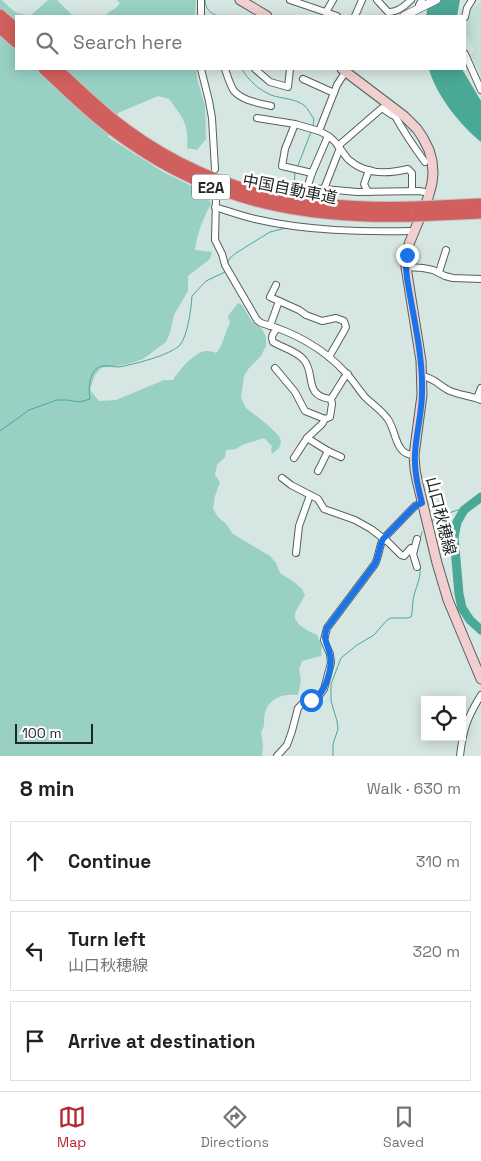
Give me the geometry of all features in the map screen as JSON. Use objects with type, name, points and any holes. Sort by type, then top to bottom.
[{"type":"highway","points":[[0,15],[15,28]]},
{"type":"highway","points":[[0,28],[15,41]]},
{"type":"highway","name":"中国自動車道","points":[[45,70],[102,121],[130,143],[200,183],[263,204],[305,211],[355,216],[481,204]]},
{"type":"highway","name":"中国自動車道","points":[[58,70],[92,102],[134,135],[179,162],[239,188],[282,199],[338,206],[481,213]]},
{"type":"main road","points":[[240,0],[253,3],[266,15]]},
{"type":"main road","name":"山口秋穂線","points":[[345,70],[417,129],[429,150],[432,161],[433,173],[430,193],[413,231],[406,267],[422,376],[422,395],[414,455],[415,469],[422,503],[448,600],[481,679]]},
{"type":"street","points":[[200,15],[201,0]]},
{"type":"street","points":[[290,0],[334,15]]},
{"type":"street","points":[[326,12],[333,0]]},
{"type":"street","points":[[355,15],[362,0]]},
{"type":"street","points":[[377,0],[388,12],[393,13],[411,0]]},
{"type":"street","points":[[406,15],[422,5],[436,0]]},
{"type":"street","points":[[465,15],[472,0]]},
{"type":"street","points":[[466,56],[481,90]]},
{"type":"street","points":[[201,70],[212,118],[214,169]]},
{"type":"street","points":[[225,70],[233,90],[242,97],[271,106]]},
{"type":"street","points":[[256,70],[270,82],[288,87],[290,70]]},
{"type":"street","points":[[319,131],[345,70]]},
{"type":"street","points":[[303,79],[334,93]]},
{"type":"street","points":[[324,190],[339,147],[382,108],[392,115],[396,113],[410,142],[426,162]]},
{"type":"street","points":[[257,118],[295,124],[319,131],[328,136],[349,160],[362,169],[383,174],[408,169],[412,173],[412,191]]},
{"type":"street","points":[[295,124],[285,149],[282,166],[312,173]]},
{"type":"street","points":[[328,136],[307,188],[357,192],[419,191],[430,193]]},
{"type":"street","points":[[368,170],[364,184],[368,192]]},
{"type":"street","points":[[216,198],[215,240],[225,264],[257,320],[303,340],[318,348],[329,357],[348,374],[365,397],[390,421],[396,440],[405,453],[414,455]]},
{"type":"street","points":[[215,206],[255,219],[313,228],[366,232],[413,231]]},
{"type":"street","points":[[439,272],[446,250]]},
{"type":"street","points":[[406,267],[423,268],[453,278],[481,279]]},
{"type":"street","points":[[276,285],[270,297],[322,321],[336,318],[344,321],[346,327],[329,357]]},
{"type":"street","points":[[279,301],[273,327],[273,342],[301,356],[308,366],[312,386],[315,391],[324,398],[331,399]]},
{"type":"street","points":[[275,368],[295,392],[305,411],[325,419]]},
{"type":"street","points":[[294,458],[307,438],[325,419],[330,417],[331,399],[348,374]]},
{"type":"street","points":[[422,376],[433,379],[449,390],[479,399],[481,388]]},
{"type":"street","points":[[307,438],[341,458]]},
{"type":"street","points":[[318,471],[328,451]]},
{"type":"street","points":[[282,478],[291,485],[318,499],[324,509],[355,520],[371,529],[400,555],[404,556],[410,548],[414,550]]},
{"type":"street","points":[[296,553],[299,526],[310,495]]},
{"type":"street","points":[[277,756],[287,744],[298,708],[318,696],[324,688],[331,663],[330,654],[324,640],[327,628],[375,564],[379,557],[383,539],[415,506],[422,503]]},
{"type":"street","points":[[417,539],[413,554],[417,568]]},
{"type":"street","points":[[460,756],[464,729],[472,709],[481,695]]},
{"type":"shaded area","points":[[0,0],[2,0],[18,13],[26,15],[15,15],[15,70],[196,70],[205,106],[206,139],[197,150],[187,148],[186,127],[169,99],[158,96],[118,113],[108,137],[163,172],[206,193],[211,204],[201,226],[195,250],[212,252],[210,259],[188,276],[188,291],[174,315],[166,342],[143,359],[128,364],[101,368],[95,375],[90,390],[99,401],[116,400],[164,380],[173,380],[193,357],[208,351],[216,353],[230,323],[228,316],[238,303],[242,305],[252,322],[262,329],[266,337],[266,346],[261,356],[244,376],[241,398],[246,408],[269,426],[279,436],[281,442],[279,448],[272,454],[272,446],[264,438],[242,445],[236,449],[226,450],[225,457],[217,465],[215,475],[220,482],[213,509],[233,534],[270,556],[276,563],[280,573],[302,589],[305,595],[295,614],[295,618],[303,627],[317,635],[322,646],[321,656],[302,661],[299,669],[301,680],[298,695],[282,696],[270,703],[267,708],[261,732],[262,756],[0,756]]},
{"type":"shaded area","points":[[48,0],[57,0],[72,15],[31,15]]},
{"type":"shaded area","points":[[117,0],[196,0],[195,15],[106,15],[120,3]]},
{"type":"shaded area","points":[[429,0],[460,0],[457,15],[426,15]]},
{"type":"shaded area","points":[[481,2],[481,81],[479,78],[480,73],[471,56],[474,49],[466,35],[469,10]]},
{"type":"shaded area","points":[[429,70],[463,70],[481,101],[481,142],[450,109],[432,79]]},
{"type":"waterway","points":[[205,0],[208,10],[216,15]]},
{"type":"waterway","points":[[242,70],[251,81],[262,90],[271,95],[297,101],[305,106],[314,119],[313,126]]},
{"type":"waterway","points":[[297,168],[311,132]]},
{"type":"waterway","points":[[294,190],[295,171]]},
{"type":"waterway","points":[[227,264],[236,253],[270,232],[286,228]]},
{"type":"waterway","points":[[0,431],[29,410],[57,400],[80,402],[90,399],[90,380],[94,371],[102,366],[118,367],[132,364],[160,356],[175,349],[183,341],[187,329],[192,296],[206,281],[225,271]]},
{"type":"waterway","points":[[481,497],[464,510],[457,522],[454,537],[462,608],[470,620],[481,630]]},
{"type":"waterway","points":[[440,516],[464,510]]},
{"type":"waterway","points":[[432,521],[435,518]]},
{"type":"waterway","points":[[420,540],[422,532]]},
{"type":"waterway","points":[[333,756],[333,744],[338,729],[331,701],[331,684],[341,658],[357,645],[374,635],[387,620],[411,617],[420,568]]},
{"type":"route","points":[[311,700],[318,696],[324,688],[330,671],[330,654],[324,640],[327,628],[375,564],[379,557],[383,539],[415,506],[422,503],[414,455],[422,395],[422,376],[407,278],[407,255]]}]
